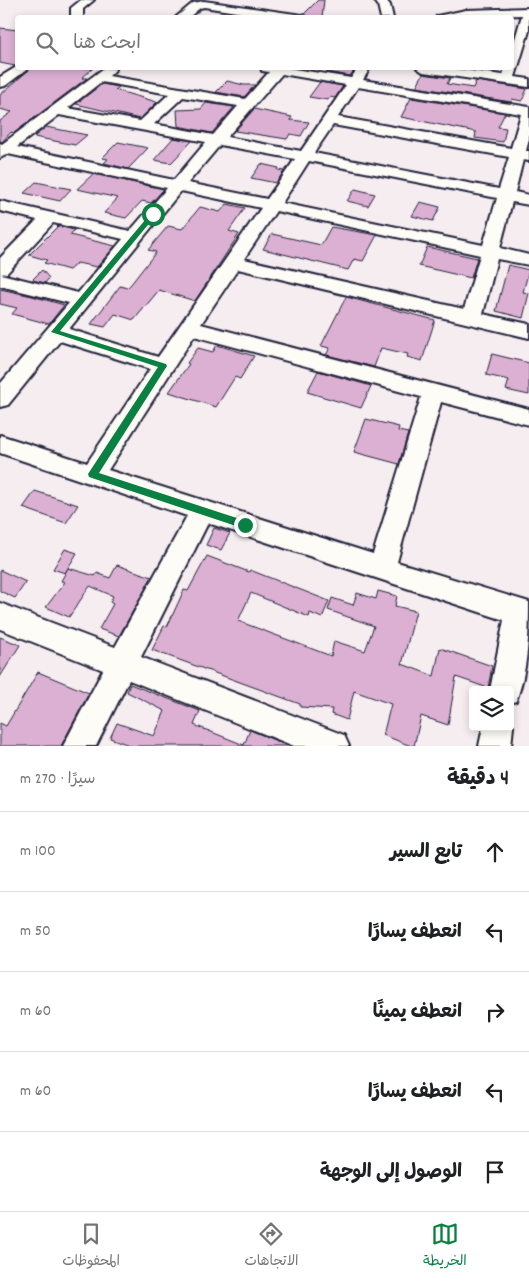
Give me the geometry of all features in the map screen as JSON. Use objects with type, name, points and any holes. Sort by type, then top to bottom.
[{"type":"street","points":[[77,15],[76,8],[88,0]]},
{"type":"street","points":[[380,0],[384,5],[386,15]]},
{"type":"street","points":[[182,15],[192,3],[281,15]]},
{"type":"street","points":[[456,15],[529,11],[520,49],[514,64]]},
{"type":"street","points":[[0,83],[20,70]]},
{"type":"street","points":[[2,150],[110,70]]},
{"type":"street","points":[[0,399],[178,184],[248,104],[274,70]]},
{"type":"street","points":[[303,70],[359,74],[529,112],[522,155],[506,194],[472,317]]},
{"type":"street","points":[[437,70],[529,83]]},
{"type":"street","points":[[508,80],[512,70]]},
{"type":"street","points":[[93,474],[232,262],[359,74]]},
{"type":"street","points":[[99,78],[248,104]]},
{"type":"street","points":[[143,126],[180,92]]},
{"type":"street","points":[[56,110],[304,155],[529,200]]},
{"type":"street","points":[[328,120],[522,155]]},
{"type":"street","points":[[2,150],[178,184],[270,206],[529,260]]},
{"type":"street","points":[[0,206],[135,237]]},
{"type":"street","points":[[0,269],[48,217]]},
{"type":"street","points":[[232,262],[529,331]]},
{"type":"street","points":[[0,280],[82,300]]},
{"type":"street","points":[[189,328],[529,417]]},
{"type":"street","points":[[55,332],[163,366]]},
{"type":"street","points":[[382,569],[433,392]]},
{"type":"street","points":[[0,444],[202,511],[524,613],[506,686]]},
{"type":"street","points":[[79,746],[202,511]]},
{"type":"street","points":[[0,616],[333,746]]},
{"type":"street","points":[[495,746],[497,731]]},
{"type":"building","points":[[318,0],[324,0],[322,15],[304,14]]},
{"type":"building","points":[[0,28],[15,30],[15,66],[0,63]]},
{"type":"building","points":[[29,70],[91,70],[82,78],[87,78],[14,133],[11,132],[2,142],[0,141],[0,121],[12,112],[0,109],[0,95]]},
{"type":"building","points":[[329,70],[354,70],[350,76],[327,72]]},
{"type":"building","points":[[423,74],[450,78],[447,84],[473,88],[476,81],[527,89],[522,101],[512,99],[511,102],[416,87]]},
{"type":"building","points":[[227,81],[244,85],[255,85],[244,97],[216,92]]},
{"type":"building","points":[[320,82],[343,86],[335,98],[330,97],[328,100],[309,97]]},
{"type":"building","points":[[102,84],[119,87],[115,90],[157,102],[140,119],[76,104]]},
{"type":"building","points":[[411,98],[505,113],[498,127],[506,128],[503,142],[475,138],[476,132],[401,117]]},
{"type":"building","points":[[206,103],[234,107],[212,133],[178,126],[177,110],[201,109]]},
{"type":"building","points":[[254,109],[292,117],[290,120],[309,122],[301,136],[290,134],[287,139],[235,131]]},
{"type":"building","points":[[46,127],[87,135],[75,145],[34,137]]},
{"type":"building","points":[[173,138],[192,141],[171,163],[154,160]]},
{"type":"building","points":[[118,142],[148,148],[128,169],[104,163],[108,159],[102,158]]},
{"type":"building","points":[[261,164],[284,171],[276,183],[251,178]]},
{"type":"building","points":[[93,174],[164,189],[151,203],[142,201],[126,218],[104,213],[118,198],[77,189]]},
{"type":"building","points":[[36,182],[71,189],[60,201],[24,193]]},
{"type":"building","points":[[355,189],[375,194],[368,206],[347,201]]},
{"type":"building","points":[[420,202],[440,207],[433,221],[412,216]]},
{"type":"building","points":[[227,204],[245,208],[229,231],[239,234],[195,301],[159,290],[134,320],[115,314],[105,327],[91,324],[120,286],[127,288],[131,284],[156,252],[148,250],[168,226],[182,229],[200,207],[220,212]]},
{"type":"building","points":[[58,226],[74,230],[70,235],[115,246],[97,267],[77,263],[69,270],[44,263],[47,260],[29,255]]},
{"type":"building","points":[[331,227],[377,235],[363,261],[354,259],[348,270],[263,249],[272,234],[321,245]]},
{"type":"building","points":[[427,247],[477,258],[471,278],[419,266]]},
{"type":"building","points":[[508,265],[529,270],[523,292],[529,293],[523,318],[496,311]]},
{"type":"building","points":[[42,270],[49,278],[45,283],[32,280]]},
{"type":"building","points":[[0,289],[64,305],[49,324],[12,314],[17,308],[0,304]]},
{"type":"building","points":[[346,297],[435,320],[422,361],[407,357],[408,354],[381,348],[374,367],[326,355],[330,348],[321,346]]},
{"type":"building","points":[[217,345],[254,356],[240,379],[235,377],[216,407],[169,392],[198,348],[213,352]]},
{"type":"building","points":[[492,354],[529,363],[529,395],[506,390],[509,380],[486,375]]},
{"type":"building","points":[[318,371],[371,386],[361,408],[307,392]]},
{"type":"building","points":[[366,419],[399,427],[398,431],[408,433],[399,464],[354,452]]},
{"type":"building","points":[[35,491],[78,505],[66,523],[23,508]]},
{"type":"building","points":[[214,528],[230,533],[221,550],[206,545]]},
{"type":"building","points":[[65,549],[77,553],[65,573],[53,569]]},
{"type":"building","points":[[207,556],[249,572],[250,570],[329,601],[322,618],[310,613],[309,617],[251,593],[238,621],[331,656],[334,641],[365,651],[374,626],[328,610],[332,598],[353,605],[357,593],[376,599],[378,591],[397,596],[395,606],[416,611],[402,664],[434,676],[440,648],[492,666],[488,686],[482,686],[456,677],[448,725],[421,716],[414,746],[411,746],[383,735],[391,704],[354,691],[347,720],[331,714],[332,709],[300,707],[300,704],[152,650],[164,626],[167,627],[184,590],[188,591]]},
{"type":"building","points":[[117,565],[152,577],[119,636],[99,629],[113,604],[110,602],[113,596],[90,586],[69,617],[46,607],[65,582],[61,581],[68,568],[95,576],[97,573],[110,578]]},
{"type":"building","points":[[0,570],[26,582],[15,598],[0,591]]},
{"type":"building","points":[[0,637],[20,645],[0,677]]},
{"type":"building","points":[[38,672],[89,693],[61,746],[0,746],[0,723],[6,726]]},
{"type":"building","points":[[130,684],[200,711],[194,725],[244,745],[250,730],[289,746],[132,746],[110,738],[117,723],[154,736],[165,711],[127,692]]},
{"type":"route","points":[[153,214],[55,332],[163,366],[93,474],[245,525]]}]
